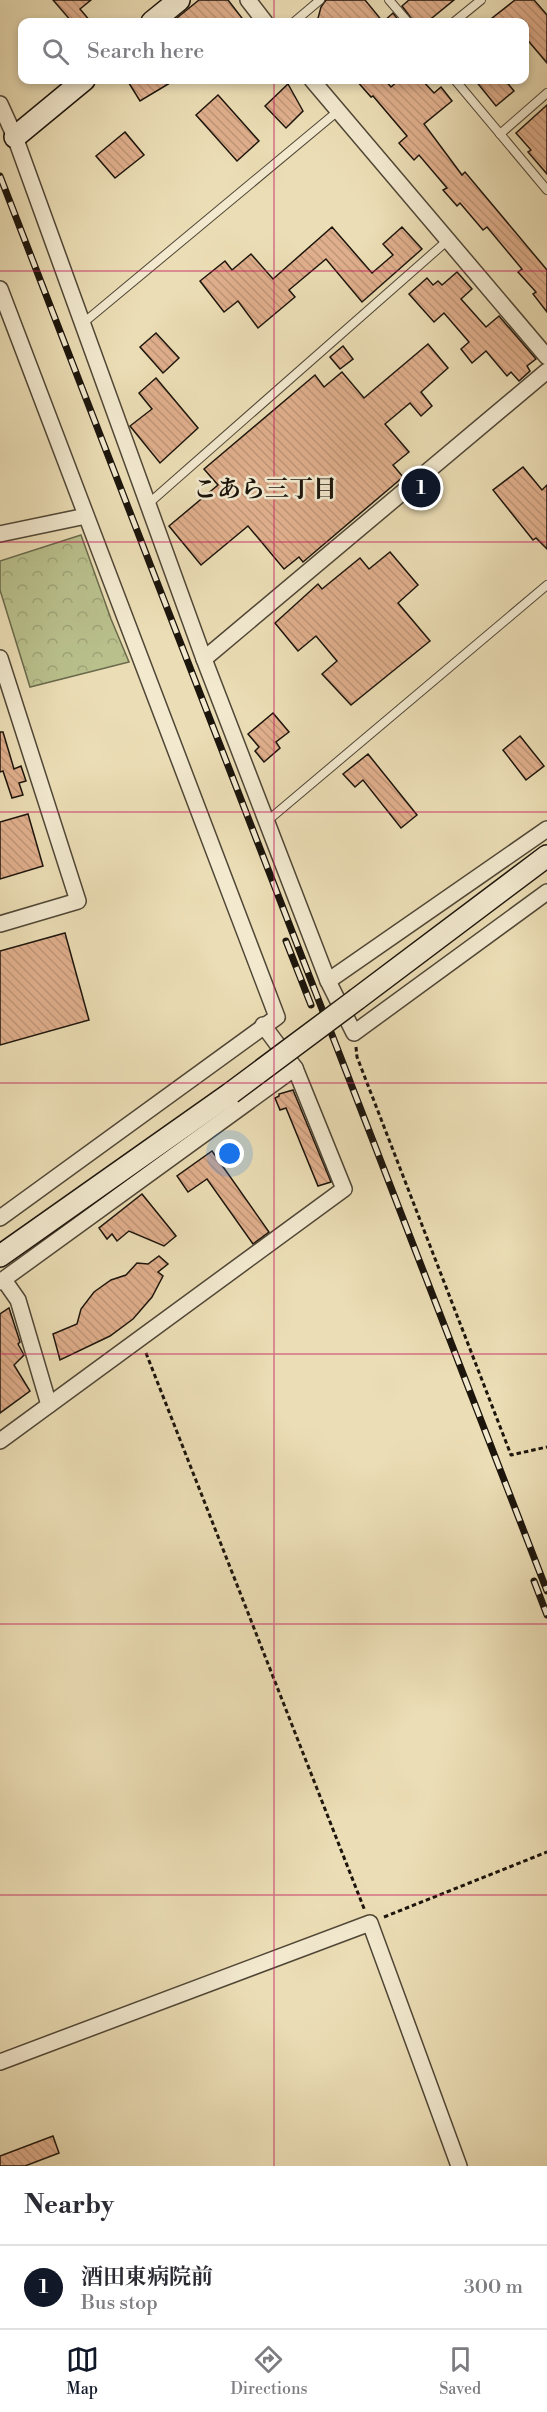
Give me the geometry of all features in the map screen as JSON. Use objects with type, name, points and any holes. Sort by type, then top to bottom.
[{"type":"street","points":[[157,18],[179,0]]},
{"type":"street","points":[[248,0],[262,18]]},
{"type":"street","points":[[15,137],[79,84]]},
{"type":"street","points":[[315,84],[547,357]]},
{"type":"street","points":[[0,104],[15,137],[204,659],[266,822],[328,981],[354,1033],[547,892]]},
{"type":"street","points":[[0,290],[277,1017],[0,1218]]},
{"type":"street","points":[[204,659],[547,371]]},
{"type":"street","points":[[0,534],[86,516]]},
{"type":"street","points":[[0,658],[78,901],[0,924]]},
{"type":"street","points":[[328,981],[547,829]]},
{"type":"street","points":[[0,1256],[231,1093],[547,856]]},
{"type":"street","points":[[0,1441],[344,1189],[295,1068],[263,1025]]},
{"type":"street","points":[[50,1405],[18,1300],[2,1281],[295,1068]]},
{"type":"street","points":[[0,2062],[370,1923],[459,2166]]},
{"type":"lane","points":[[299,18],[320,0]]},
{"type":"lane","points":[[389,0],[405,18]]},
{"type":"lane","points":[[459,18],[481,0]]},
{"type":"lane","points":[[458,84],[547,190]]},
{"type":"lane","points":[[500,134],[547,93]]},
{"type":"lane","points":[[82,324],[338,111]]},
{"type":"lane","points":[[148,504],[448,240]]},
{"type":"lane","points":[[266,822],[547,585]]},
{"type":"path","points":[[354,1033],[357,1057],[511,1455],[547,1447]]},
{"type":"path","points":[[140,1338],[370,1923],[547,1852]]},
{"type":"green space","points":[[81,535],[129,662],[30,687],[0,590],[0,561]]},
{"type":"building","points":[[53,0],[91,0],[80,9],[88,18],[69,18]]},
{"type":"building","points":[[199,0],[228,0],[242,18],[177,18]]},
{"type":"building","points":[[326,0],[365,0],[380,18],[318,18]]},
{"type":"building","points":[[409,0],[454,0],[432,18],[411,18],[402,6]]},
{"type":"building","points":[[515,0],[534,0],[547,15],[547,63],[529,42],[529,18],[492,18]]},
{"type":"building","points":[[393,13],[397,18],[387,18]]},
{"type":"building","points":[[129,84],[168,84],[140,101]]},
{"type":"building","points":[[288,84],[303,111],[286,128],[265,106]]},
{"type":"building","points":[[360,84],[388,84],[391,87],[394,84],[426,84],[434,93],[441,87],[452,101],[424,124],[462,175],[465,172],[547,270],[547,312],[533,294],[536,292],[518,272],[522,269],[487,227],[483,230],[460,203],[457,206],[443,190],[447,188],[419,155],[414,160],[399,143],[407,136],[373,96],[371,97]]},
{"type":"building","points":[[478,84],[508,84],[514,91],[496,106]]},
{"type":"building","points":[[218,95],[259,141],[237,161],[196,115]]},
{"type":"building","points":[[547,105],[547,174],[528,152],[531,150],[516,133]]},
{"type":"building","points":[[125,132],[144,155],[115,178],[96,156]]},
{"type":"building","points":[[332,227],[372,273],[393,255],[383,244],[402,227],[422,249],[362,302],[326,259],[289,290],[295,297],[258,328],[238,301],[224,312],[200,281],[225,261],[232,270],[251,254],[273,279]]},
{"type":"building","points":[[457,272],[472,289],[461,299],[486,327],[499,316],[536,359],[527,366],[530,371],[519,381],[511,372],[507,376],[486,351],[472,363],[461,349],[469,342],[444,313],[434,322],[409,294],[427,278],[433,285],[438,281],[442,285]]},
{"type":"building","points":[[156,333],[179,358],[163,373],[140,347]]},
{"type":"building","points":[[428,344],[448,368],[421,392],[432,406],[421,416],[410,403],[385,424],[409,452],[393,465],[403,477],[303,562],[299,557],[284,569],[248,526],[201,565],[169,526],[218,485],[204,469],[315,375],[324,387],[342,372],[364,398]]},
{"type":"building","points":[[343,346],[353,359],[340,369],[330,357]]},
{"type":"building","points":[[156,378],[198,428],[160,463],[130,426],[152,409],[139,393]]},
{"type":"building","points":[[523,467],[542,490],[547,485],[547,549],[536,538],[533,540],[493,490]]},
{"type":"building","points":[[390,552],[418,585],[398,603],[430,641],[351,705],[322,674],[337,661],[316,636],[298,651],[275,623],[318,584],[322,589],[360,558],[369,569]]},
{"type":"building","points":[[273,713],[289,732],[276,742],[280,748],[264,762],[255,751],[259,747],[248,734]]},
{"type":"building","points":[[0,732],[3,732],[14,769],[21,766],[26,781],[19,783],[23,795],[12,798],[3,771],[0,772]]},
{"type":"building","points":[[520,736],[544,766],[526,780],[503,750]]},
{"type":"building","points":[[368,754],[417,815],[401,828],[363,780],[355,787],[343,774]]},
{"type":"building","points":[[28,814],[43,866],[0,879],[0,822]]},
{"type":"building","points":[[65,933],[89,1020],[0,1045],[0,951]]},
{"type":"building","points":[[293,1090],[331,1182],[318,1186],[286,1108],[280,1110],[275,1098],[279,1094]]},
{"type":"building","points":[[212,1151],[269,1232],[253,1244],[207,1179],[188,1192],[177,1176]]},
{"type":"building","points":[[142,1194],[176,1236],[164,1246],[129,1231],[117,1241],[112,1234],[107,1239],[99,1228]]},
{"type":"building","points":[[159,1256],[168,1264],[158,1272],[163,1276],[152,1297],[133,1319],[110,1336],[60,1360],[53,1334],[77,1324],[81,1309],[94,1292],[111,1280],[126,1275],[137,1263],[148,1264]]},
{"type":"building","points":[[9,1308],[20,1342],[18,1344],[24,1355],[14,1365],[30,1391],[0,1413],[0,1314]]},
{"type":"building","points":[[53,2136],[59,2153],[25,2166],[0,2166],[0,2156]]},
{"type":"railway","points":[[0,176],[547,1591]]},
{"type":"railway","points":[[286,941],[311,1005]]},
{"type":"railway","points":[[534,1581],[547,1615]]},
{"type":"place","name":"酒田東病院前","points":[[421,488]]},
{"type":"district","name":"こあら三丁目","points":[[265,489]]}]
